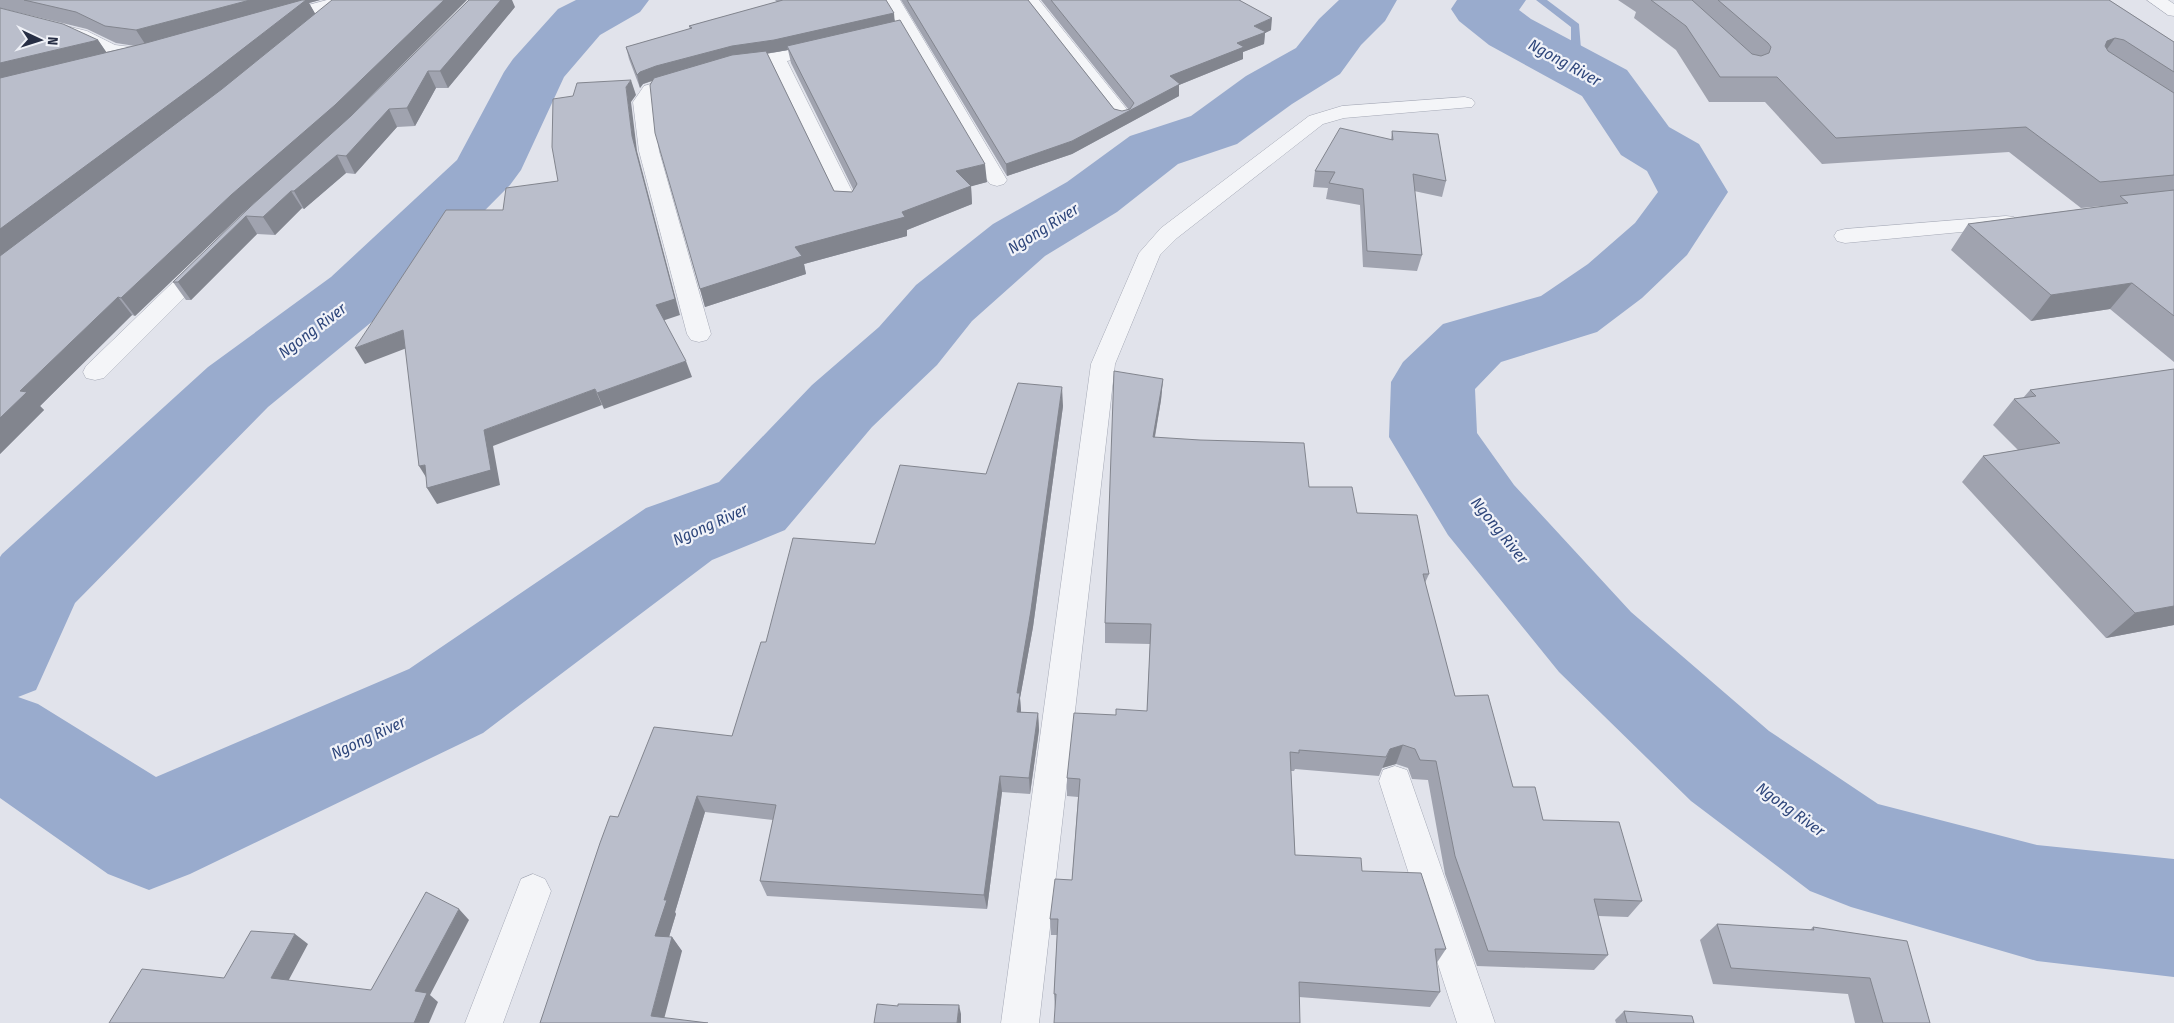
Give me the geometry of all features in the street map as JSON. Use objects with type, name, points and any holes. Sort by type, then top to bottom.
[{"type":"street","points":[[257,25],[347,0]]},
{"type":"street","points":[[312,30],[347,0]]},
{"type":"street","points":[[891,0],[899,31],[997,180]]},
{"type":"street","points":[[1030,0],[1122,116]]},
{"type":"street","points":[[2156,0],[2174,11]]},
{"type":"street","points":[[0,15],[81,35],[111,50],[150,54]]},
{"type":"street","points":[[700,334],[649,151],[643,102],[651,90],[711,72],[844,44]]},
{"type":"street","points":[[103,66],[168,49]]},
{"type":"street","points":[[777,59],[847,203]]},
{"type":"street","points":[[1020,1023],[1103,364],[1150,254],[1169,233],[1316,120],[1342,112],[1464,103]]},
{"type":"street","points":[[1845,236],[2031,220]]},
{"type":"street","points":[[95,372],[216,254]]},
{"type":"street","points":[[1395,781],[1476,1023]]},
{"type":"street","points":[[484,1023],[533,891]]},
{"type":"building","points":[[24,0],[250,0],[136,30],[105,26],[76,12]]},
{"type":"building","points":[[306,0],[205,78],[0,229],[0,78],[146,43]]},
{"type":"building","points":[[332,0],[444,0],[335,105],[231,195],[121,298],[118,297],[20,391],[27,392],[0,418],[0,256],[222,89]]},
{"type":"building","points":[[469,0],[501,0],[440,71],[428,71],[407,108],[389,109],[346,156],[337,155],[294,191],[291,191],[263,217],[246,216],[178,282],[173,282],[250,207],[351,116]]},
{"type":"building","points":[[783,0],[886,0],[894,13],[774,40],[732,46],[656,66],[637,75],[626,47],[692,28],[689,26]]},
{"type":"building","points":[[907,0],[1028,0],[1114,109],[1122,111],[1130,109],[1134,103],[1051,0],[1239,0],[1272,18],[1254,26],[1266,32],[1237,43],[1244,47],[1170,76],[1180,84],[1072,141],[1006,164]]},
{"type":"building","points":[[1651,0],[1692,0],[1752,54],[1761,56],[1769,53],[1771,47],[1768,43],[1718,0],[2109,0],[2174,42],[2174,72],[2124,40],[2115,38],[2107,41],[2105,46],[2108,51],[2174,93],[2174,175],[2100,182],[2026,127],[1836,138],[1777,77],[1720,77],[1686,26]]},
{"type":"building","points":[[0,8],[63,24],[98,40],[0,63]]},
{"type":"building","points":[[900,20],[985,164],[956,171],[971,186],[902,212],[905,217],[795,247],[802,256],[700,289],[655,133],[650,85],[654,78],[732,55],[766,51],[834,191],[852,192],[857,184],[787,46]]},
{"type":"building","points":[[631,80],[626,87],[632,136],[675,299],[656,305],[686,361],[597,393],[595,389],[484,430],[491,470],[427,488],[425,465],[419,466],[403,330],[355,348],[446,210],[503,210],[506,188],[558,181],[552,147],[553,99],[573,96],[577,83]]},
{"type":"building","points":[[1340,128],[1393,140],[1392,131],[1438,134],[1446,181],[1413,174],[1422,255],[1367,251],[1363,189],[1329,183],[1335,172],[1315,171]]},
{"type":"building","points":[[2174,190],[2174,316],[2132,283],[2051,295],[1968,224],[2128,203],[2120,196]]},
{"type":"building","points":[[2174,369],[2174,606],[2135,613],[1983,456],[2060,443],[2014,399],[2036,396],[2030,390]]},
{"type":"building","points":[[1114,371],[1163,379],[1153,437],[1304,443],[1309,487],[1352,487],[1357,513],[1417,515],[1429,574],[1423,574],[1455,696],[1488,695],[1513,787],[1535,787],[1543,820],[1619,822],[1642,901],[1594,899],[1608,955],[1488,951],[1455,856],[1436,761],[1420,760],[1415,749],[1403,745],[1390,749],[1386,757],[1299,750],[1299,753],[1290,752],[1295,855],[1361,858],[1362,871],[1421,873],[1446,949],[1435,949],[1440,992],[1299,982],[1300,1023],[1054,1023],[1058,919],[1050,919],[1055,879],[1072,880],[1080,779],[1067,778],[1074,713],[1116,715],[1116,709],[1147,711],[1151,624],[1105,623]]},
{"type":"building","points":[[1018,383],[1062,387],[1031,610],[1017,693],[1020,693],[1017,712],[1038,713],[1029,778],[1000,776],[984,895],[760,881],[776,805],[697,796],[664,900],[667,900],[655,936],[672,937],[651,1016],[708,1023],[540,1023],[610,816],[618,817],[654,727],[732,736],[761,642],[766,642],[793,538],[875,544],[900,465],[986,474]]},
{"type":"building","points":[[426,892],[459,909],[415,991],[427,993],[414,1023],[109,1023],[142,969],[224,978],[251,931],[295,934],[271,978],[371,990]]},
{"type":"building","points":[[1717,924],[1814,930],[1813,927],[1907,941],[1930,1023],[1883,1023],[1870,978],[1731,968]]},
{"type":"building","points":[[877,1004],[898,1006],[898,1004],[959,1005],[957,1023],[874,1023]]},
{"type":"building","points":[[1624,1011],[1692,1016],[1694,1023],[1627,1023]]},
{"type":"waterway","name":"Ngong River","points":[[0,660],[36,581],[238,387],[358,294],[486,170],[535,72],[579,22],[620,0]]},
{"type":"waterway","name":"Ngong River","points":[[0,738],[149,836],[446,701],[679,534],[752,506],[842,406],[908,346],[944,303],[1019,240],[1092,197],[1154,150],[1214,130],[1269,90],[1318,61],[1340,32],[1364,9],[1368,0]]},
{"type":"waterway","name":"Ngong River","points":[[1497,0],[1480,9],[1510,32],[1605,83],[1645,141],[1675,159],[1693,192],[1661,239],[1615,281],[1569,314],[1472,343],[1433,382],[1433,437],[1481,510],[1595,642],[1730,766],[1851,852],[2037,903],[2174,918]]},
{"type":"waterway","points":[[1541,0],[1576,26],[1576,49],[1605,83]]}]
